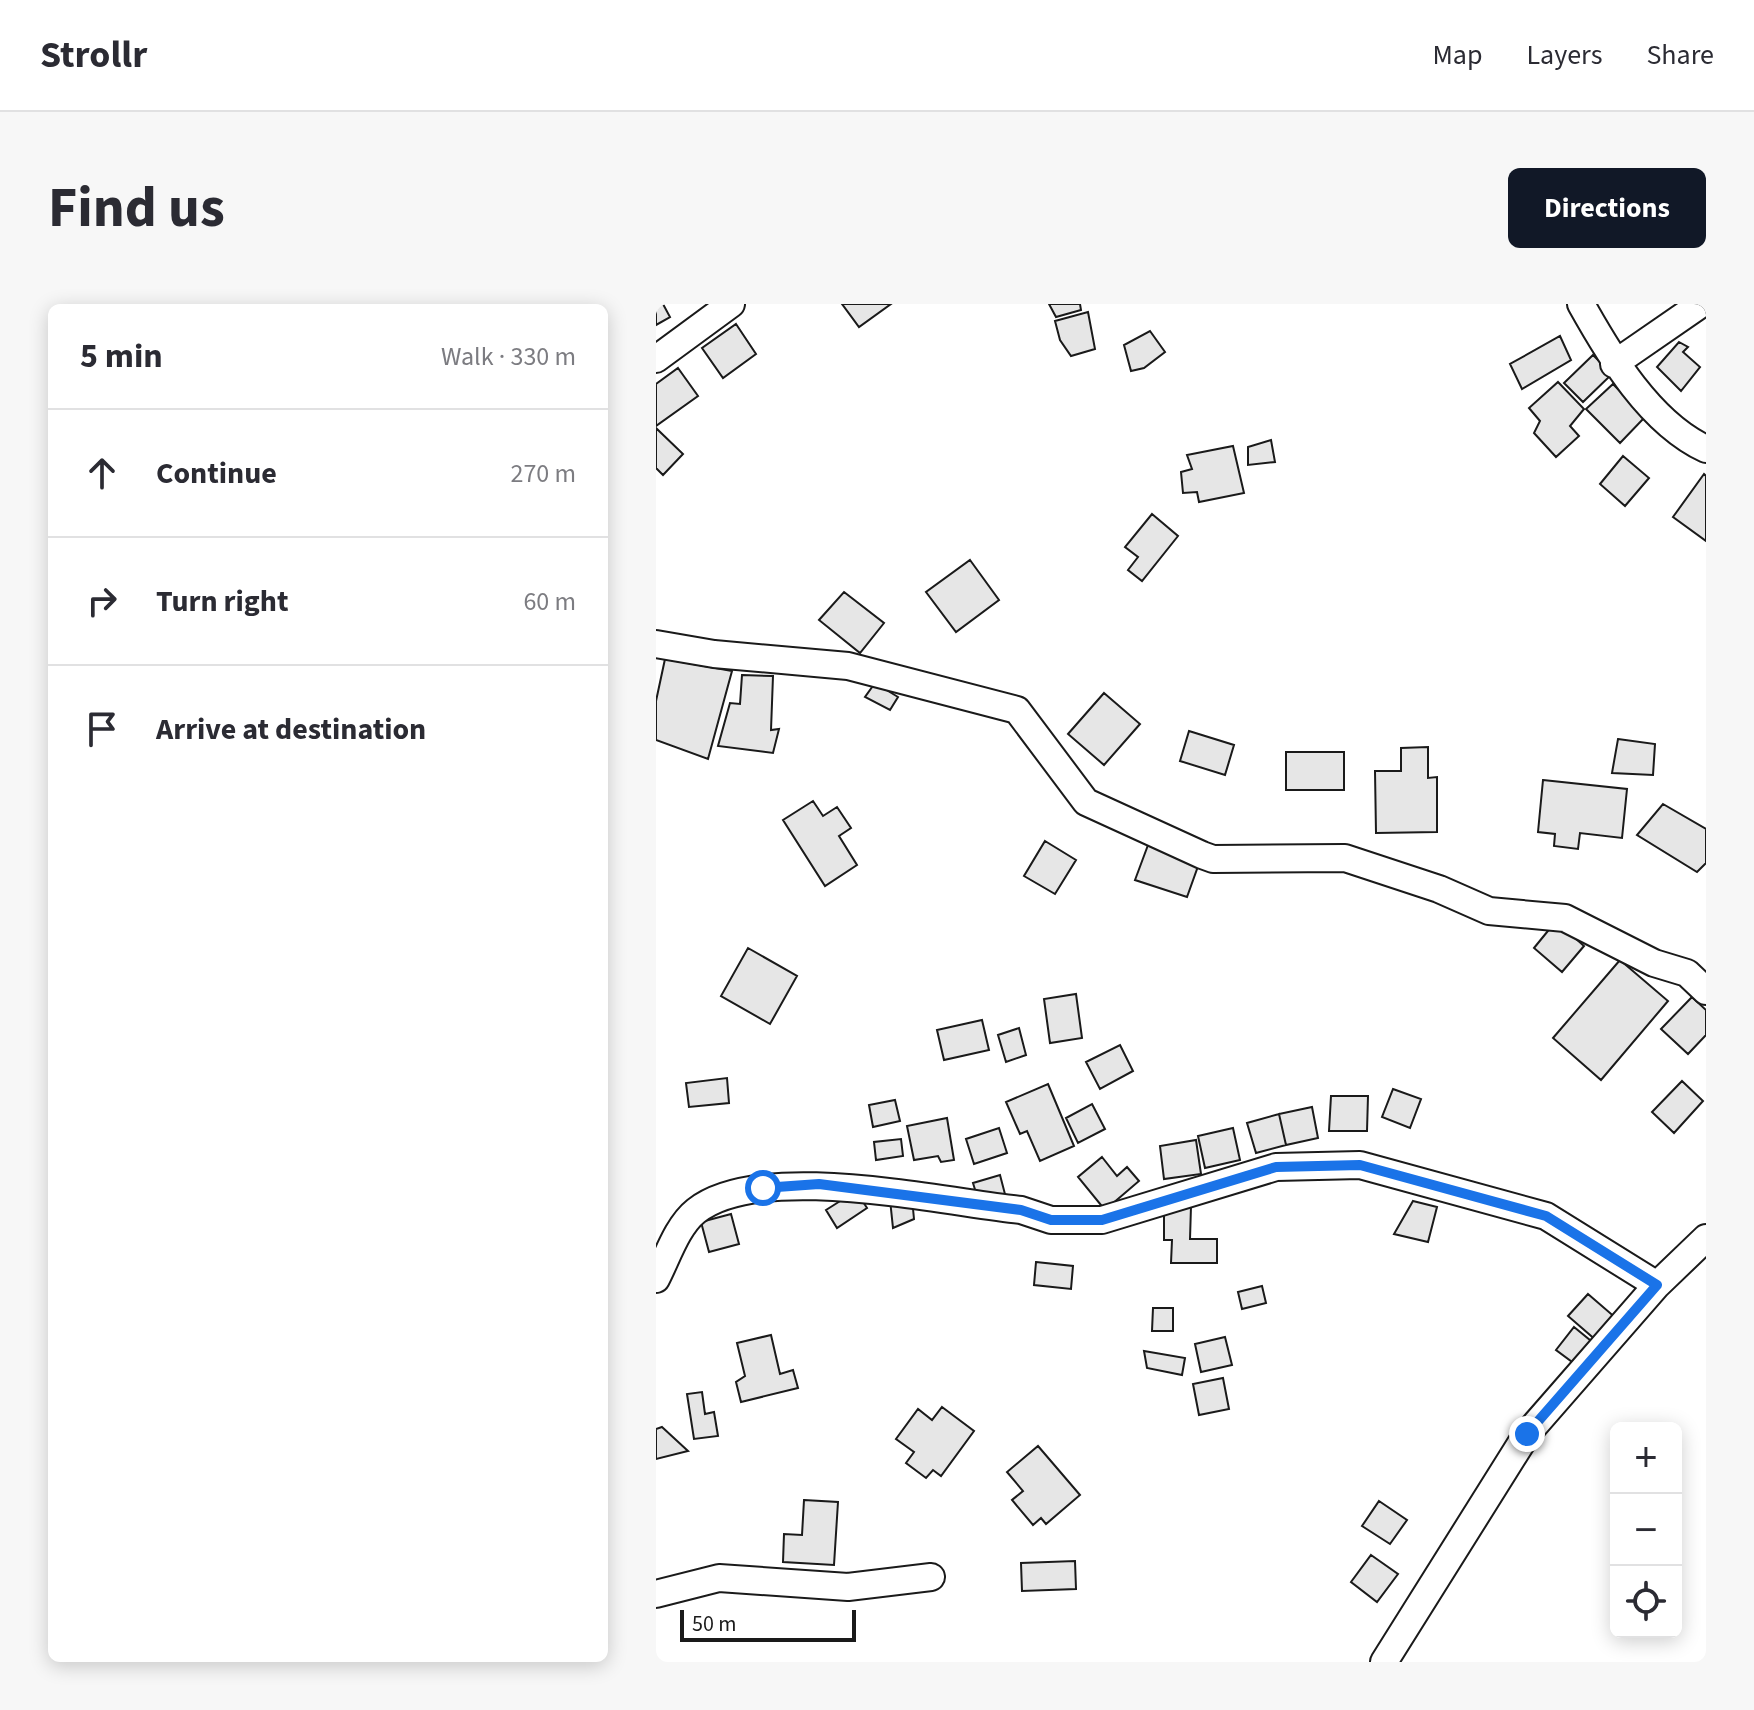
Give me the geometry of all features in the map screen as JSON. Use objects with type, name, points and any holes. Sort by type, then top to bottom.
[{"type":"street","points":[[656,359],[731,304]]},
{"type":"street","points":[[1581,304],[1614,364],[1684,439],[1706,449]]},
{"type":"street","points":[[1614,364],[1701,304]]},
{"type":"street","points":[[656,644],[714,654],[848,666],[1017,710],[1086,802],[1202,855],[1213,859],[1345,858],[1439,889],[1489,911],[1565,918],[1654,963],[1687,973],[1706,991]]},
{"type":"street","points":[[656,1279],[684,1226],[697,1211],[718,1200],[763,1188],[819,1184],[1021,1210],[1051,1220],[1102,1220],[1276,1167],[1360,1165],[1546,1216],[1657,1285]]},
{"type":"street","points":[[1384,1662],[1527,1434],[1657,1285],[1706,1238]]},
{"type":"street","points":[[656,1594],[719,1578],[848,1587],[931,1577]]},
{"type":"building","points":[[656,304],[663,304],[670,317],[656,325]]},
{"type":"building","points":[[842,304],[891,304],[859,327]]},
{"type":"building","points":[[1049,304],[1080,304],[1081,310],[1056,317]]},
{"type":"building","points":[[1088,312],[1095,349],[1071,356],[1060,340],[1055,321]]},
{"type":"building","points":[[736,324],[756,354],[723,378],[702,348]]},
{"type":"building","points":[[1150,331],[1165,352],[1144,368],[1131,371],[1124,345]]},
{"type":"building","points":[[1560,336],[1571,360],[1522,389],[1510,364]]},
{"type":"building","points":[[1679,342],[1688,347],[1683,352],[1700,367],[1681,391],[1657,367]]},
{"type":"building","points":[[1593,355],[1612,374],[1583,402],[1564,383]]},
{"type":"building","points":[[678,368],[698,396],[656,426],[656,384]]},
{"type":"building","points":[[1558,382],[1584,409],[1570,426],[1579,436],[1556,457],[1534,433],[1540,421],[1529,408]]},
{"type":"building","points":[[1613,384],[1645,417],[1620,443],[1586,409]]},
{"type":"building","points":[[656,428],[683,454],[663,475],[656,468]]},
{"type":"building","points":[[1271,440],[1275,462],[1248,465],[1248,447]]},
{"type":"building","points":[[1233,446],[1244,493],[1199,502],[1197,492],[1183,493],[1181,472],[1192,469],[1187,455]]},
{"type":"building","points":[[1623,456],[1649,478],[1625,506],[1600,484]]},
{"type":"building","points":[[1704,474],[1706,476],[1706,541],[1673,517]]},
{"type":"building","points":[[1152,514],[1178,536],[1142,581],[1128,570],[1138,557],[1125,547]]},
{"type":"building","points":[[970,560],[999,600],[956,632],[926,592]]},
{"type":"building","points":[[844,592],[884,623],[860,653],[819,620]]},
{"type":"building","points":[[665,659],[732,671],[708,759],[656,740],[656,701]]},
{"type":"building","points":[[742,675],[773,676],[771,730],[779,729],[773,753],[718,746],[730,703],[740,704]]},
{"type":"building","points":[[875,683],[898,697],[890,710],[865,697]]},
{"type":"building","points":[[1104,693],[1140,724],[1104,765],[1068,734]]},
{"type":"building","points":[[1189,731],[1234,745],[1225,775],[1180,761]]},
{"type":"building","points":[[1618,739],[1655,744],[1653,775],[1612,773]]},
{"type":"building","points":[[1428,747],[1428,778],[1437,777],[1437,832],[1376,833],[1375,771],[1401,771],[1401,748]]},
{"type":"building","points":[[1286,752],[1344,752],[1344,790],[1286,790]]},
{"type":"building","points":[[1543,780],[1627,789],[1622,838],[1580,833],[1578,849],[1554,846],[1555,834],[1538,832]]},
{"type":"building","points":[[813,801],[823,816],[837,807],[851,828],[839,836],[857,865],[825,886],[783,820]]},
{"type":"building","points":[[1663,804],[1706,829],[1706,863],[1697,872],[1637,835]]},
{"type":"building","points":[[1151,837],[1202,855],[1187,897],[1135,880]]},
{"type":"building","points":[[1045,841],[1076,860],[1055,894],[1024,876]]},
{"type":"building","points":[[1556,921],[1584,946],[1562,972],[1534,948]]},
{"type":"building","points":[[748,948],[797,976],[770,1024],[721,996]]},
{"type":"building","points":[[1620,960],[1668,1001],[1601,1080],[1553,1038]]},
{"type":"building","points":[[1076,994],[1082,1038],[1050,1043],[1044,999]]},
{"type":"building","points":[[1692,997],[1706,1010],[1706,1035],[1688,1054],[1661,1029]]},
{"type":"building","points":[[982,1020],[989,1050],[944,1060],[937,1030]]},
{"type":"building","points":[[1019,1028],[1026,1055],[1006,1062],[998,1035]]},
{"type":"building","points":[[1120,1045],[1133,1071],[1100,1089],[1086,1062]]},
{"type":"building","points":[[727,1078],[729,1103],[689,1107],[686,1083]]},
{"type":"building","points":[[1682,1081],[1703,1101],[1674,1133],[1652,1112]]},
{"type":"building","points":[[1048,1084],[1074,1146],[1040,1161],[1027,1131],[1020,1134],[1006,1102]]},
{"type":"building","points":[[1393,1089],[1421,1099],[1410,1128],[1382,1117]]},
{"type":"building","points":[[1331,1096],[1368,1096],[1367,1131],[1329,1131]]},
{"type":"building","points":[[895,1100],[900,1121],[873,1127],[869,1105]]},
{"type":"building","points":[[1092,1104],[1105,1129],[1078,1143],[1066,1118]]},
{"type":"building","points":[[1312,1107],[1318,1138],[1286,1145],[1279,1114]]},
{"type":"building","points":[[1279,1114],[1286,1145],[1256,1153],[1247,1123]]},
{"type":"building","points":[[947,1118],[954,1160],[941,1162],[938,1156],[914,1160],[907,1126]]},
{"type":"building","points":[[999,1128],[1007,1153],[974,1164],[966,1139]]},
{"type":"building","points":[[1233,1128],[1240,1160],[1205,1168],[1198,1136]]},
{"type":"building","points":[[901,1139],[903,1156],[876,1160],[874,1142]]},
{"type":"building","points":[[1196,1140],[1201,1174],[1164,1179],[1160,1146]]},
{"type":"building","points":[[1102,1157],[1117,1176],[1127,1167],[1139,1181],[1105,1210],[1078,1177]]},
{"type":"building","points":[[1000,1175],[1006,1198],[980,1206],[973,1183]]},
{"type":"building","points":[[911,1188],[914,1219],[893,1228],[889,1190]]},
{"type":"building","points":[[856,1191],[867,1208],[837,1228],[826,1210]]},
{"type":"building","points":[[1413,1201],[1437,1207],[1428,1242],[1394,1234]]},
{"type":"building","points":[[1164,1206],[1191,1206],[1190,1239],[1217,1239],[1217,1263],[1171,1263],[1172,1240],[1164,1240]]},
{"type":"building","points":[[731,1214],[739,1244],[709,1252],[701,1222]]},
{"type":"building","points":[[1036,1262],[1073,1266],[1071,1289],[1034,1285]]},
{"type":"building","points":[[1262,1286],[1266,1303],[1242,1309],[1238,1292]]},
{"type":"building","points":[[1588,1294],[1617,1319],[1597,1341],[1568,1316]]},
{"type":"building","points":[[1153,1308],[1173,1308],[1173,1331],[1152,1331]]},
{"type":"building","points":[[1574,1327],[1596,1345],[1579,1367],[1556,1350]]},
{"type":"building","points":[[771,1335],[780,1374],[793,1370],[798,1388],[741,1402],[736,1382],[745,1376],[737,1343]]},
{"type":"building","points":[[1225,1337],[1232,1365],[1201,1372],[1195,1344]]},
{"type":"building","points":[[1144,1351],[1185,1358],[1182,1375],[1147,1368]]},
{"type":"building","points":[[1223,1378],[1229,1409],[1199,1415],[1193,1384]]},
{"type":"building","points":[[702,1392],[705,1414],[714,1412],[718,1436],[694,1439],[687,1394]]},
{"type":"building","points":[[942,1407],[974,1431],[941,1476],[933,1470],[926,1478],[906,1463],[914,1452],[896,1439],[918,1409],[932,1420]]},
{"type":"building","points":[[662,1427],[688,1451],[656,1459],[656,1429]]},
{"type":"building","points":[[1038,1446],[1080,1495],[1046,1524],[1041,1518],[1033,1525],[1012,1500],[1023,1491],[1007,1472]]},
{"type":"building","points":[[804,1500],[838,1502],[834,1565],[783,1562],[784,1534],[802,1535]]},
{"type":"building","points":[[1379,1501],[1407,1520],[1390,1544],[1362,1526]]},
{"type":"building","points":[[1371,1555],[1398,1574],[1377,1602],[1351,1582]]},
{"type":"building","points":[[1075,1561],[1076,1589],[1022,1591],[1021,1563]]},
{"type":"route","points":[[763,1188],[819,1184],[1021,1210],[1051,1220],[1102,1220],[1276,1167],[1360,1165],[1546,1216],[1657,1285],[1527,1434]]}]
